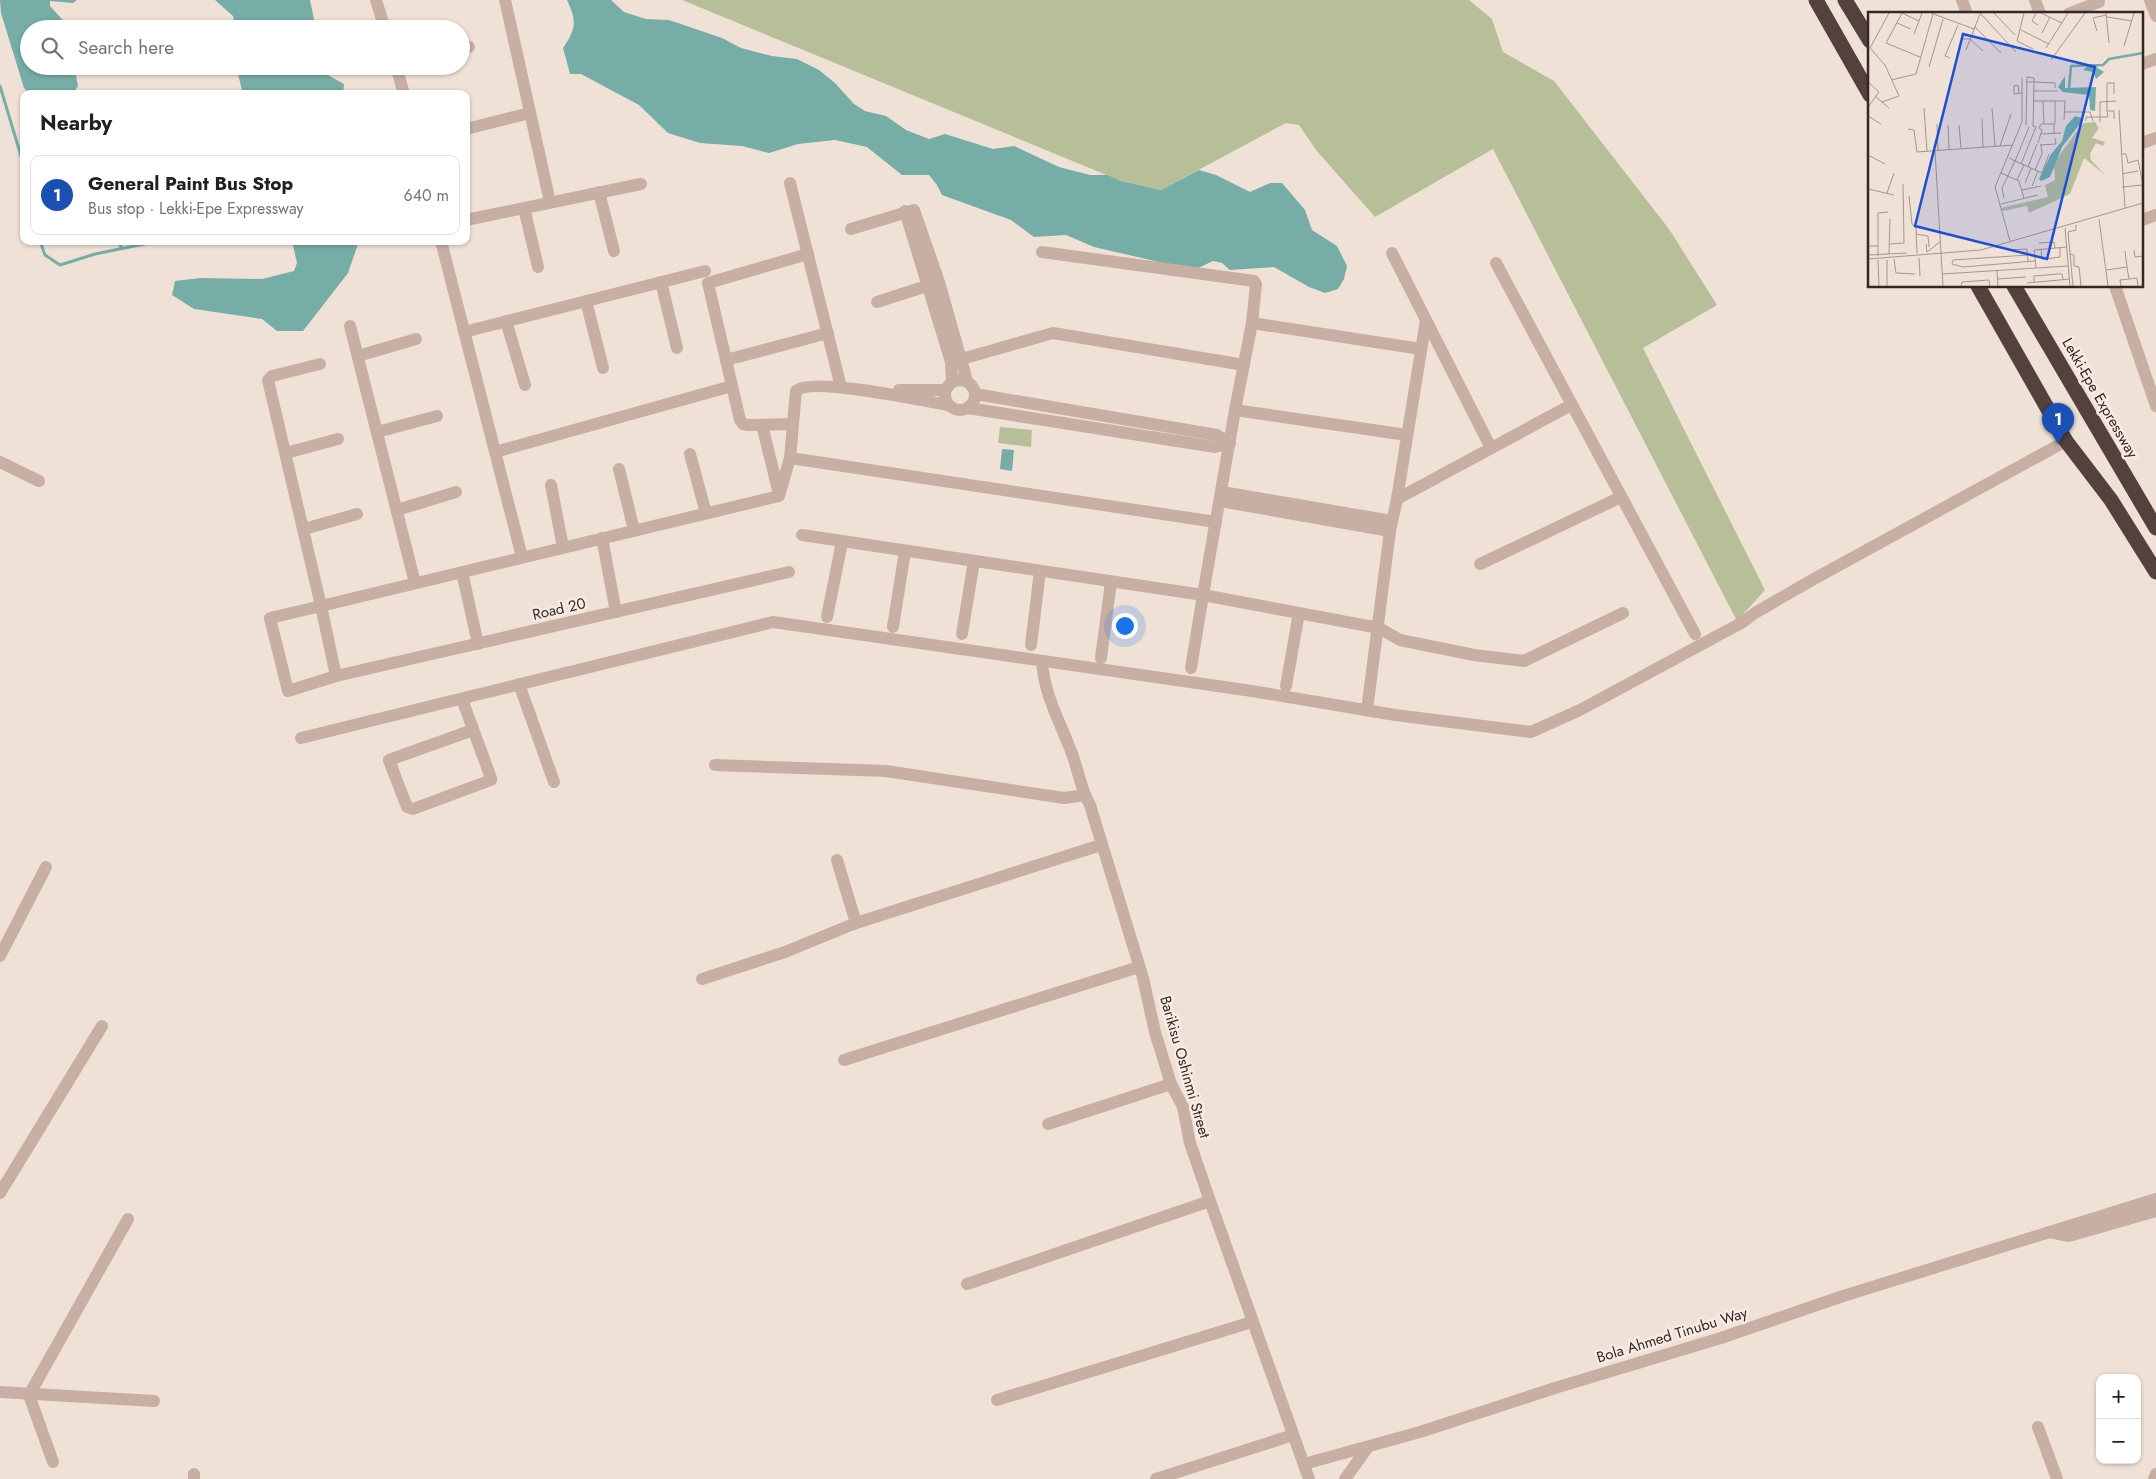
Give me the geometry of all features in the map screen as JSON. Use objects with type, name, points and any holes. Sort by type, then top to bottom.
[{"type":"highway","points":[[1816,0],[1868,91]]},
{"type":"highway","points":[[1845,0],[1868,39]]},
{"type":"highway","points":[[1979,288],[2066,441],[2111,500],[2156,572]]},
{"type":"highway","name":"Lekki-Epe Expressway","points":[[2015,288],[2156,528]]},
{"type":"street","points":[[376,0],[382,20]]},
{"type":"street","points":[[505,0],[550,202]]},
{"type":"street","points":[[1962,0],[1967,12]]},
{"type":"street","points":[[2035,0],[2039,12]]},
{"type":"street","points":[[2150,0],[2156,16]]},
{"type":"street","points":[[2073,12],[2099,2]]},
{"type":"street","points":[[2144,63],[2156,59]]},
{"type":"street","points":[[399,75],[403,90]]},
{"type":"street","points":[[470,127],[530,113]]},
{"type":"street","points":[[2144,142],[2156,138]]},
{"type":"street","points":[[790,183],[842,387]]},
{"type":"street","points":[[470,219],[640,184]]},
{"type":"street","points":[[600,192],[614,251]]},
{"type":"street","points":[[524,208],[538,267]]},
{"type":"street","points":[[851,229],[910,211],[956,360],[967,381],[974,389],[975,400],[968,408]]},
{"type":"street","points":[[2144,219],[2156,215]]},
{"type":"street","points":[[442,245],[522,558]]},
{"type":"street","points":[[1042,252],[1250,279],[1256,284],[1252,323],[1190,668]]},
{"type":"street","points":[[1392,253],[1491,448]]},
{"type":"street","points":[[793,424],[743,424],[732,386],[708,283],[808,254]]},
{"type":"street","points":[[1496,263],[1695,634]]},
{"type":"street","points":[[464,332],[706,271]]},
{"type":"street","points":[[662,282],[677,348]]},
{"type":"street","points":[[877,302],[933,284]]},
{"type":"street","points":[[2116,288],[2156,406]]},
{"type":"street","points":[[586,301],[603,368]]},
{"type":"street","points":[[1367,710],[1391,526],[1426,320]]},
{"type":"street","points":[[506,321],[524,385]]},
{"type":"street","points":[[1252,323],[1421,349]]},
{"type":"street","points":[[350,326],[415,583]]},
{"type":"street","points":[[726,360],[828,333]]},
{"type":"street","points":[[956,360],[1053,333],[1244,365]]},
{"type":"street","points":[[358,356],[416,339]]},
{"type":"street","points":[[948,405],[944,395],[956,360]]},
{"type":"street","points":[[320,364],[269,377],[336,676]]},
{"type":"street","points":[[866,390],[948,386],[962,379],[967,381]]},
{"type":"street","points":[[495,452],[732,386]]},
{"type":"street","points":[[779,496],[790,458],[796,391],[802,387],[842,387],[866,390],[948,405],[958,410],[968,408],[1215,446],[1230,444]]},
{"type":"street","points":[[975,394],[1217,435],[1230,444]]},
{"type":"street","points":[[1397,499],[1572,405]]},
{"type":"street","points":[[1235,410],[1407,435]]},
{"type":"street","points":[[377,432],[437,416]]},
{"type":"street","points":[[762,425],[779,496]]},
{"type":"street","points":[[286,453],[338,439]]},
{"type":"street","points":[[301,738],[773,622],[1252,691],[1367,710],[1523,732],[1538,731],[1743,622],[1812,580],[2066,441]]},
{"type":"street","points":[[690,454],[706,513]]},
{"type":"street","points":[[790,458],[1216,522]]},
{"type":"street","points":[[0,462],[39,481]]},
{"type":"street","points":[[619,469],[634,530]]},
{"type":"street","points":[[550,485],[563,547]]},
{"type":"street","points":[[397,510],[456,492]]},
{"type":"street","points":[[321,606],[779,496]]},
{"type":"street","points":[[1221,497],[1391,526]]},
{"type":"street","points":[[1480,564],[1621,497]]},
{"type":"street","points":[[304,528],[357,514]]},
{"type":"street","points":[[802,535],[1203,595],[1379,628],[1400,640],[1474,655],[1524,661],[1623,613]]},
{"type":"street","points":[[602,538],[616,612]]},
{"type":"street","points":[[827,617],[842,542]]},
{"type":"street","points":[[893,627],[905,551]]},
{"type":"street","points":[[962,634],[974,561]]},
{"type":"street","points":[[1032,645],[1040,571]]},
{"type":"street","points":[[462,572],[478,644]]},
{"type":"street","name":"Road 20","points":[[321,606],[270,618],[288,691],[336,676],[789,572]]},
{"type":"street","points":[[1101,658],[1111,582]]},
{"type":"street","points":[[1286,686],[1299,613]]},
{"type":"street","name":"Barikisu Oshinmi Street","points":[[1042,662],[1046,689],[1052,709],[1070,748],[1090,805],[1125,917],[1138,967],[1144,978],[1155,1032],[1170,1084],[1183,1107],[1190,1143],[1252,1322],[1310,1479]]},
{"type":"street","points":[[519,684],[554,782]]},
{"type":"street","points":[[462,699],[491,780],[412,808],[407,807],[389,760],[473,730]]},
{"type":"street","points":[[715,765],[886,771],[1064,798],[1085,795]]},
{"type":"street","points":[[702,979],[785,952],[856,923],[1101,845]]},
{"type":"street","points":[[838,860],[856,923]]},
{"type":"street","points":[[0,956],[46,867]]},
{"type":"street","points":[[844,1060],[1138,967]]},
{"type":"street","points":[[0,1193],[102,1026]]},
{"type":"street","points":[[1048,1124],[1170,1084]]},
{"type":"street","name":"Bola Ahmed Tinubu Way","points":[[1304,1464],[1368,1447],[1721,1338],[1840,1298],[2156,1199]]},
{"type":"street","points":[[967,1284],[1210,1201]]},
{"type":"street","points":[[2049,1232],[2069,1236],[2156,1211]]},
{"type":"street","points":[[53,1462],[29,1395],[128,1220]]},
{"type":"street","points":[[997,1400],[1252,1322]]},
{"type":"street","points":[[0,1392],[154,1401]]},
{"type":"street","points":[[2038,1427],[2057,1479]]},
{"type":"street","points":[[1160,1478],[1293,1435]]},
{"type":"street","points":[[1345,1479],[1368,1447]]},
{"type":"street","points":[[2154,1479],[2156,1474]]},
{"type":"green space","points":[[682,0],[1469,0],[1492,19],[1503,52],[1554,81],[1669,229],[1717,305],[1643,348],[1765,590],[1737,621],[1493,149],[1375,217],[1316,150],[1299,125],[1286,123],[1161,190],[1121,181]]},
{"type":"green space","points":[[1000,427],[1032,430],[1031,447],[998,443]]},
{"type":"water","points":[[0,0],[77,0],[73,3],[50,1],[50,6],[63,20],[20,20],[20,75],[1,13]]},
{"type":"water","points":[[215,0],[310,0],[314,20],[234,20],[233,16]]},
{"type":"water","points":[[567,0],[611,0],[624,12],[646,19],[669,20],[722,38],[741,48],[772,56],[797,59],[819,70],[835,83],[854,104],[865,111],[886,116],[906,130],[929,139],[945,134],[993,149],[1014,146],[1059,167],[1090,175],[1107,175],[1121,181],[1161,190],[1199,170],[1216,175],[1250,192],[1270,183],[1282,183],[1305,210],[1312,230],[1337,246],[1347,266],[1344,279],[1338,289],[1325,293],[1309,287],[1274,267],[1230,270],[1222,263],[1213,261],[1194,270],[1094,247],[1066,235],[1034,237],[1011,220],[942,195],[929,175],[902,175],[867,147],[835,140],[798,144],[769,153],[742,146],[700,143],[668,133],[639,105],[581,74],[570,74],[563,48],[573,30],[574,19]]},
{"type":"water","points":[[20,75],[76,75],[78,86],[76,90],[26,90]]},
{"type":"water","points":[[238,75],[328,75],[344,84],[343,90],[242,90]]},
{"type":"water","points":[[293,245],[358,245],[348,273],[303,331],[277,331],[262,319],[194,309],[172,295],[175,281],[201,278],[262,279],[294,271],[297,263]]},
{"type":"water","points":[[1002,449],[1014,450],[1012,471],[1000,469]]},
{"type":"waterway","points":[[0,86],[20,153]]},
{"type":"waterway","points":[[41,245],[45,255],[60,265],[95,254],[139,245]]},
{"type":"place","name":"General Paint Bus Stop","points":[[2058,444]]}]
